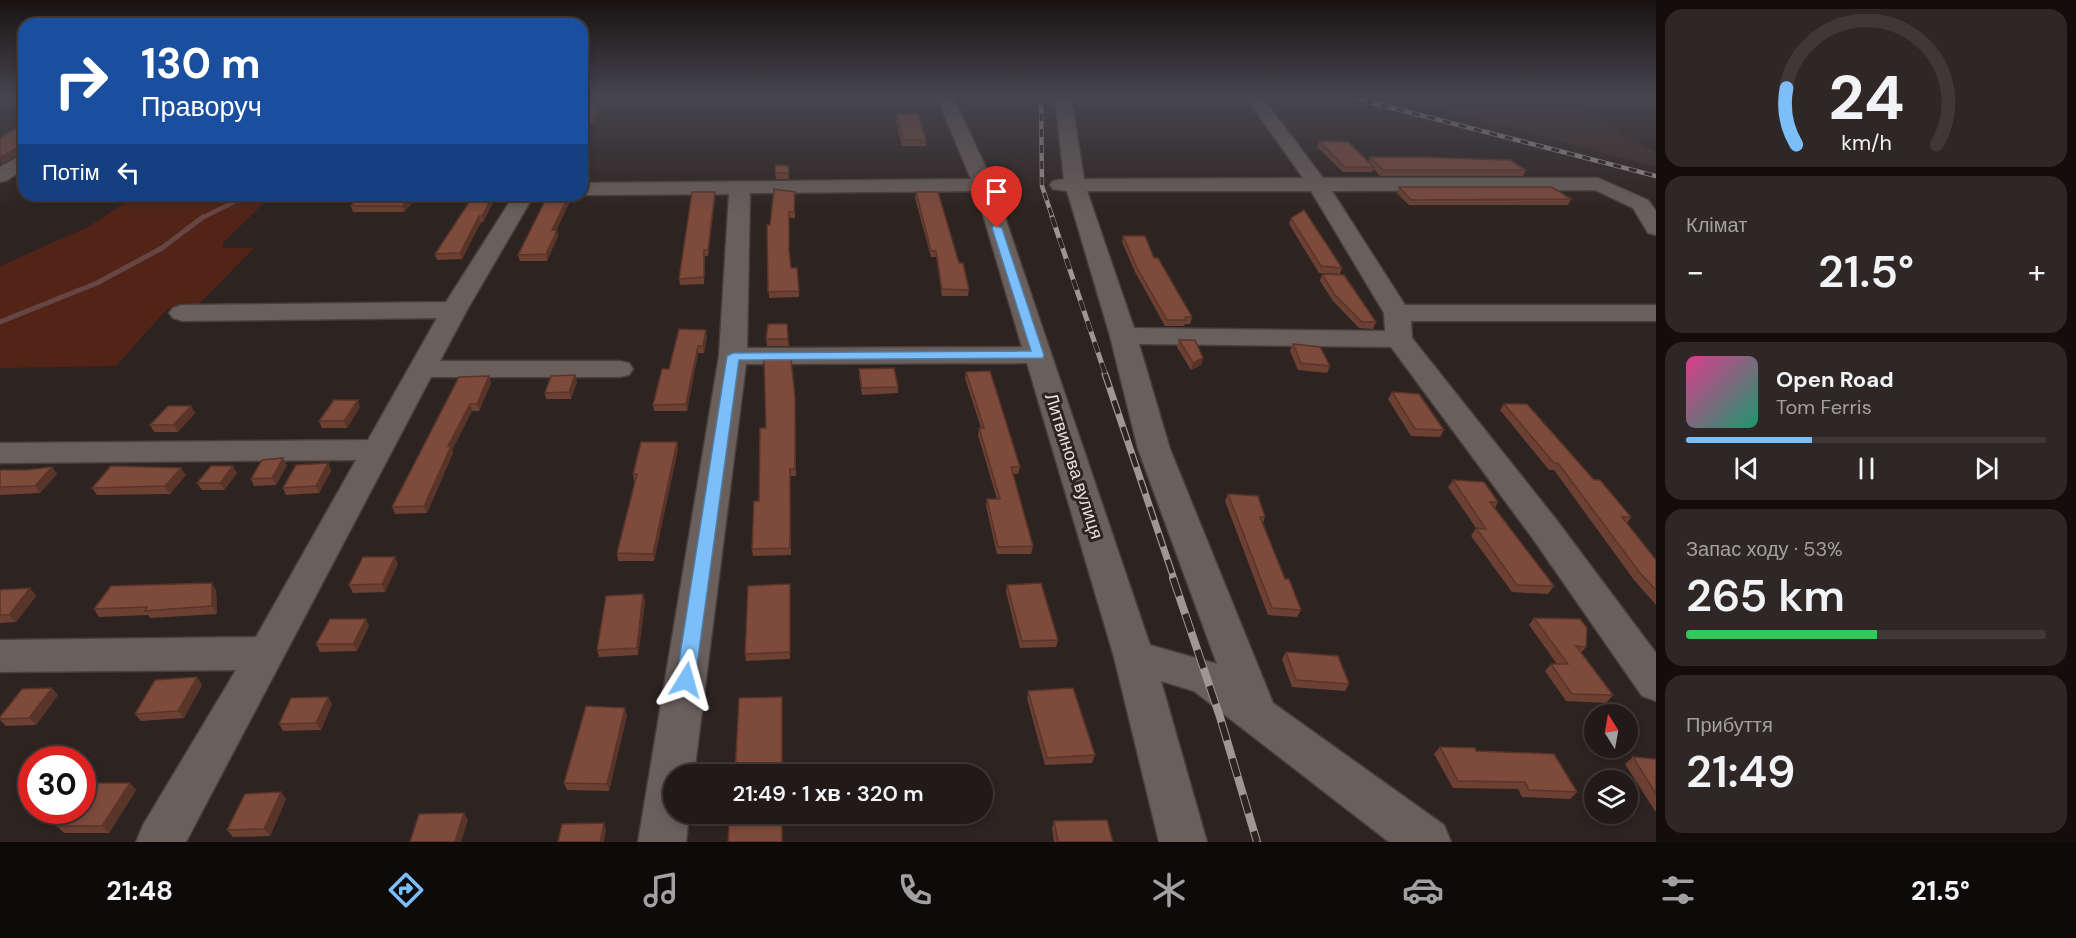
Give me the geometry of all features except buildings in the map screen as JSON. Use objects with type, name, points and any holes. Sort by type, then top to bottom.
[{"type":"street","name":"Литвинова вулиця","points":[[962,136],[984,185],[1134,657],[1183,842]]},
{"type":"street","points":[[1065,136],[1067,185],[1123,336],[1154,449],[1257,716]]},
{"type":"street","points":[[1283,136],[1318,185],[1398,326],[1656,684]]},
{"type":"street","points":[[0,176],[18,164]]},
{"type":"street","points":[[1067,185],[1598,184],[1641,204],[1656,228]]},
{"type":"street","points":[[588,189],[984,185]]},
{"type":"street","points":[[662,842],[733,356],[740,188]]},
{"type":"street","points":[[160,842],[267,654],[454,309],[520,201]]},
{"type":"street","points":[[182,313],[454,309]]},
{"type":"street","points":[[1123,336],[1398,326],[1656,313]]},
{"type":"street","points":[[733,356],[1038,355]]},
{"type":"street","points":[[421,369],[619,369]]},
{"type":"street","points":[[0,453],[376,450]]},
{"type":"street","points":[[0,656],[267,654]]},
{"type":"street","points":[[1134,657],[1207,678],[1427,842]]},
{"type":"shaded area","points":[[1540,136],[1625,136],[1656,152],[1656,167]]},
{"type":"shaded area","points":[[128,201],[266,201],[223,243],[223,248],[254,248],[194,309],[168,308],[116,366],[0,368],[0,266],[88,227]]},
{"type":"waterway","points":[[201,218],[236,201]]},
{"type":"waterway","points":[[0,322],[97,283],[162,248],[201,218]]},
{"type":"railway","points":[[1041,136],[1042,186],[1053,219]]},
{"type":"railway","points":[[1502,136],[1656,176]]},
{"type":"railway","points":[[1052,217],[1106,376]]},
{"type":"railway","points":[[1105,374],[1174,579]]},
{"type":"railway","points":[[1173,578],[1220,717],[1257,842]]},
{"type":"route","points":[[686,680],[733,356],[1038,355],[997,228]]}]
